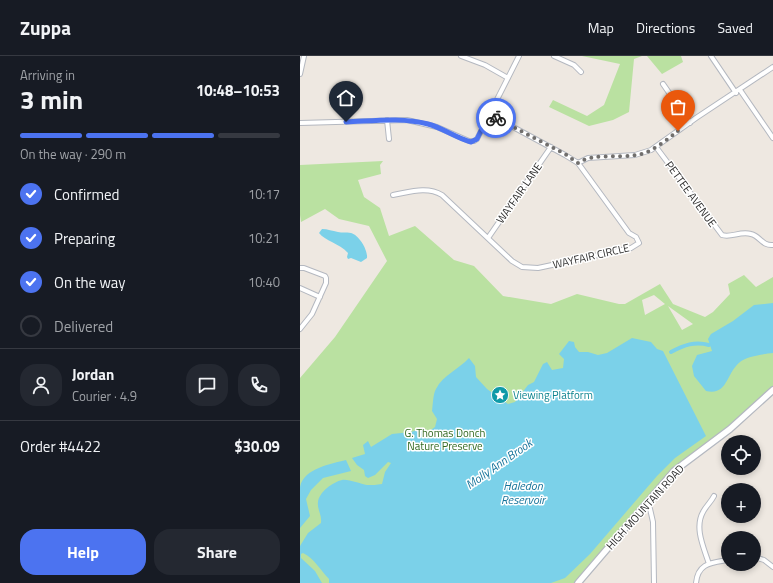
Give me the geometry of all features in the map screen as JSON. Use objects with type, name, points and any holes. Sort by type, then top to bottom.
[{"type":"main road","name":"HIGH MOUNTAIN ROAD","points":[[578,583],[648,500],[681,465],[730,429],[773,390]]},
{"type":"street","points":[[300,74],[304,56]]},
{"type":"street","points":[[461,56],[485,64],[508,78]]},
{"type":"street","points":[[300,123],[406,120],[448,131],[471,142],[477,139],[519,56]]},
{"type":"street","points":[[554,56],[574,66],[581,72]]},
{"type":"street","points":[[711,56],[736,93]]},
{"type":"street","points":[[578,163],[588,158],[635,155],[651,150],[773,67]]},
{"type":"street","points":[[663,84],[690,123]]},
{"type":"street","points":[[740,90],[773,138]]},
{"type":"street","name":"WAYFAIR CIRCLE","points":[[393,195],[427,190],[438,192],[517,264],[533,269],[631,248],[639,243],[636,237],[629,233],[578,163],[570,157],[489,114]]},
{"type":"street","points":[[387,120],[389,139]]},
{"type":"street","name":"WAYFAIR LANE","points":[[488,238],[551,147]]},
{"type":"street","name":"PETTEE AVENUE","points":[[656,147],[722,235],[726,237],[734,234],[749,233],[755,235],[765,244],[773,245]]},
{"type":"street","points":[[300,268],[318,273],[326,278],[326,283],[312,314],[300,329]]},
{"type":"street","points":[[300,288],[320,297]]},
{"type":"street","points":[[709,564],[699,533],[699,525],[703,512],[714,496]]},
{"type":"street","points":[[648,500],[653,522],[654,583]]},
{"type":"street","points":[[761,559],[773,567]]},
{"type":"street","points":[[696,583],[698,572],[703,566],[721,561]]},
{"type":"green space","points":[[582,56],[642,56],[634,59],[629,112],[613,120],[589,126],[549,107],[553,100],[587,116],[604,105],[620,64]]},
{"type":"green space","points":[[647,56],[681,56],[683,62],[662,74]]},
{"type":"green space","name":"G. Thomas Donch Nature Preserve","points":[[383,161],[380,165],[381,174],[358,180],[364,197],[380,208],[389,236],[415,226],[454,260],[474,266],[503,296],[551,304],[577,294],[619,304],[625,304],[660,284],[673,304],[705,317],[713,312],[730,294],[728,284],[744,275],[756,287],[773,277],[773,390],[681,465],[578,583],[300,583],[300,378],[335,337],[387,261],[369,226],[339,219],[325,209],[301,222],[300,165]],"holes":[[[654,295],[665,304],[645,315],[642,300]],[[668,306],[693,324],[682,330]]]},
{"type":"water","points":[[322,229],[354,234],[364,247],[367,258],[361,262],[351,258],[348,259],[348,253],[319,233]]},
{"type":"water","points":[[773,303],[773,353],[743,360],[735,367],[723,387],[713,392],[706,391],[694,376],[692,366],[697,355],[712,351],[708,339],[711,334],[733,321],[754,305]]},
{"type":"water","name":"Haledon Reservoir","points":[[632,338],[651,342],[657,349],[663,351],[706,436],[675,458],[657,476],[590,554],[565,578],[551,583],[329,583],[329,579],[311,558],[303,553],[301,554],[301,558],[315,571],[322,583],[300,583],[300,546],[308,533],[321,523],[318,502],[324,491],[331,485],[342,480],[367,485],[382,484],[385,472],[391,463],[388,462],[375,475],[368,478],[365,476],[364,470],[357,465],[352,458],[365,454],[363,445],[368,441],[371,447],[392,434],[411,432],[421,429],[428,432],[435,427],[437,419],[432,411],[435,391],[439,384],[447,376],[469,358],[475,366],[476,377],[487,389],[508,404],[515,402],[528,385],[534,382],[543,364],[547,362],[552,370],[563,368],[564,359],[559,354],[569,341],[574,342],[575,347],[579,352],[588,352],[598,355],[607,353]]},
{"type":"water","points":[[346,460],[351,471],[323,478],[311,490],[306,499],[310,516],[300,528],[300,487],[307,475],[312,471],[326,465]]},
{"type":"waterway","points":[[671,352],[690,344],[699,343],[709,345]]},
{"type":"way so far","points":[[496,118],[565,154],[578,163],[588,158],[639,154],[651,150],[678,131]]},
{"type":"place","name":"Viewing Platform","points":[[500,395]]},
{"type":"route","points":[[346,122],[395,120],[415,121],[448,131],[471,142],[477,139],[489,114],[496,118]]},
{"type":"water label","name":"Molly Ann Brook","points":[[499,464]]}]
